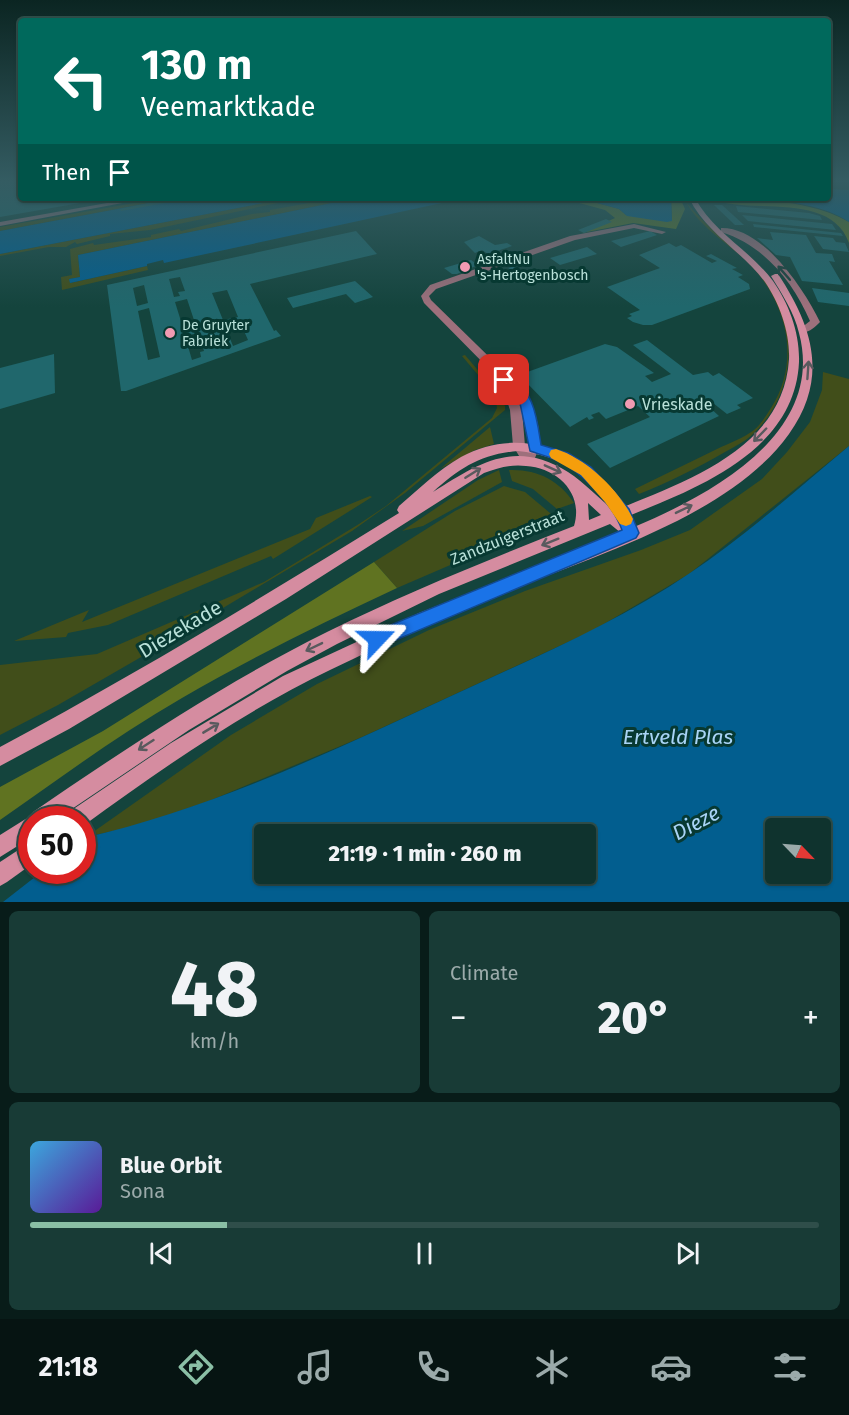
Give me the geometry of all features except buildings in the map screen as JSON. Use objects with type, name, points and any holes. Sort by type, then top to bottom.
[{"type":"main road","name":"Zandzuigerstraat","points":[[59,806],[161,736],[284,662],[434,590],[694,483],[737,456],[758,438],[770,424],[791,386],[795,367],[792,328],[777,292],[753,262],[706,222]]},
{"type":"main road","name":"Zandzuigerstraat","points":[[94,806],[137,775],[293,679],[442,611],[631,533],[712,495],[734,480],[773,445],[793,417],[805,390],[808,350],[804,330],[787,293],[775,276],[746,247],[714,222]]},
{"type":"main road","name":"Diezekade","points":[[379,533],[428,489],[469,458],[488,448],[519,446],[563,457],[581,467],[617,516]]},
{"type":"main road","name":"Diezekade","points":[[0,757],[63,723],[379,533],[480,469],[505,461],[528,461]]},
{"type":"main road","points":[[528,461],[553,468],[575,483],[617,516],[631,533]]},
{"type":"main road","points":[[575,483],[583,507],[579,530]]},
{"type":"main road","points":[[0,847],[18,835]]},
{"type":"main road","points":[[0,875],[18,862]]},
{"type":"street","points":[[528,461],[534,448],[530,412],[526,402],[427,301],[425,296],[433,287],[573,237],[590,236],[634,226],[662,232]]},
{"type":"street","points":[[504,380],[516,410],[519,446],[528,461]]},
{"type":"green space","points":[[27,222],[48,222],[0,231],[0,227]]},
{"type":"green space","points":[[165,222],[188,222],[150,230],[110,234],[110,236],[77,244],[75,242],[66,247],[49,247],[0,256],[0,254]]},
{"type":"green space","points":[[218,222],[238,222],[78,255],[80,277],[70,279],[70,283],[147,266],[148,270],[62,290],[61,277],[72,275],[70,249],[93,243],[94,245],[151,237],[151,235],[179,229],[181,231]]},
{"type":"green space","points":[[606,222],[679,222],[676,229],[633,223],[582,233]]},
{"type":"green space","points":[[705,222],[747,260],[766,282],[777,301],[784,320],[788,341],[785,381],[778,401],[767,419],[752,435],[693,469],[639,494],[635,489],[754,430],[771,408],[780,392],[785,375],[787,341],[784,324],[770,291],[760,276],[742,257],[702,223]]},
{"type":"green space","points":[[833,222],[849,222],[849,243],[839,227]]},
{"type":"green space","points":[[465,355],[499,395],[505,410],[405,493],[352,531],[136,660],[0,735],[0,665],[97,654],[264,582],[386,506],[492,418],[497,408],[495,395],[462,356]]},
{"type":"green space","points":[[823,372],[849,379],[849,446],[689,574],[592,631],[362,737],[209,801],[136,826],[96,835],[96,830],[231,735],[317,684],[429,630],[525,591],[690,530],[762,479],[810,422],[822,390]]},
{"type":"green space","points":[[490,427],[494,444],[475,450],[440,469]]},
{"type":"green space","points":[[499,470],[502,482],[423,526],[402,531],[478,480]]},
{"type":"green space","points":[[509,470],[538,474],[554,482],[574,503],[557,509],[533,489],[512,481]]},
{"type":"green space","points":[[504,486],[525,492],[550,513],[552,515],[548,523],[397,588],[374,562],[455,511]]},
{"type":"green space","points":[[372,497],[273,559],[271,556],[108,625],[68,633],[66,637],[14,641],[89,610],[82,622],[310,529],[316,518]]},
{"type":"green space","points":[[374,562],[397,588],[234,669],[158,712],[0,820],[0,787],[103,731]]},
{"type":"water","points":[[48,222],[165,222],[0,254],[0,231]]},
{"type":"water","points":[[238,222],[353,222],[164,263],[163,260],[147,264],[147,266],[70,283],[69,279],[80,277],[78,255]]},
{"type":"water","name":"Ertveld Plas","points":[[849,446],[849,902],[0,902],[18,884],[96,884],[96,835],[177,811],[269,777],[542,655],[632,609],[690,573],[751,528]]},
{"type":"pier","points":[[18,855],[18,884],[26,884],[3,902],[0,902],[0,860]]},
{"type":"slow traffic","points":[[556,454],[586,471],[624,513],[626,519]]},
{"type":"place","name":"AsfaltNu 's-Hertogenbosch","points":[[465,267]]},
{"type":"place","name":"De Gruyter Fabriek","points":[[170,333]]},
{"type":"place","name":"Vrieskade","points":[[630,404]]},
{"type":"route","points":[[377,639],[631,533],[624,513],[586,471],[563,457],[534,448],[530,412],[526,402],[504,380]]},
{"type":"water label","name":"Dieze","points":[[696,823]]}]
